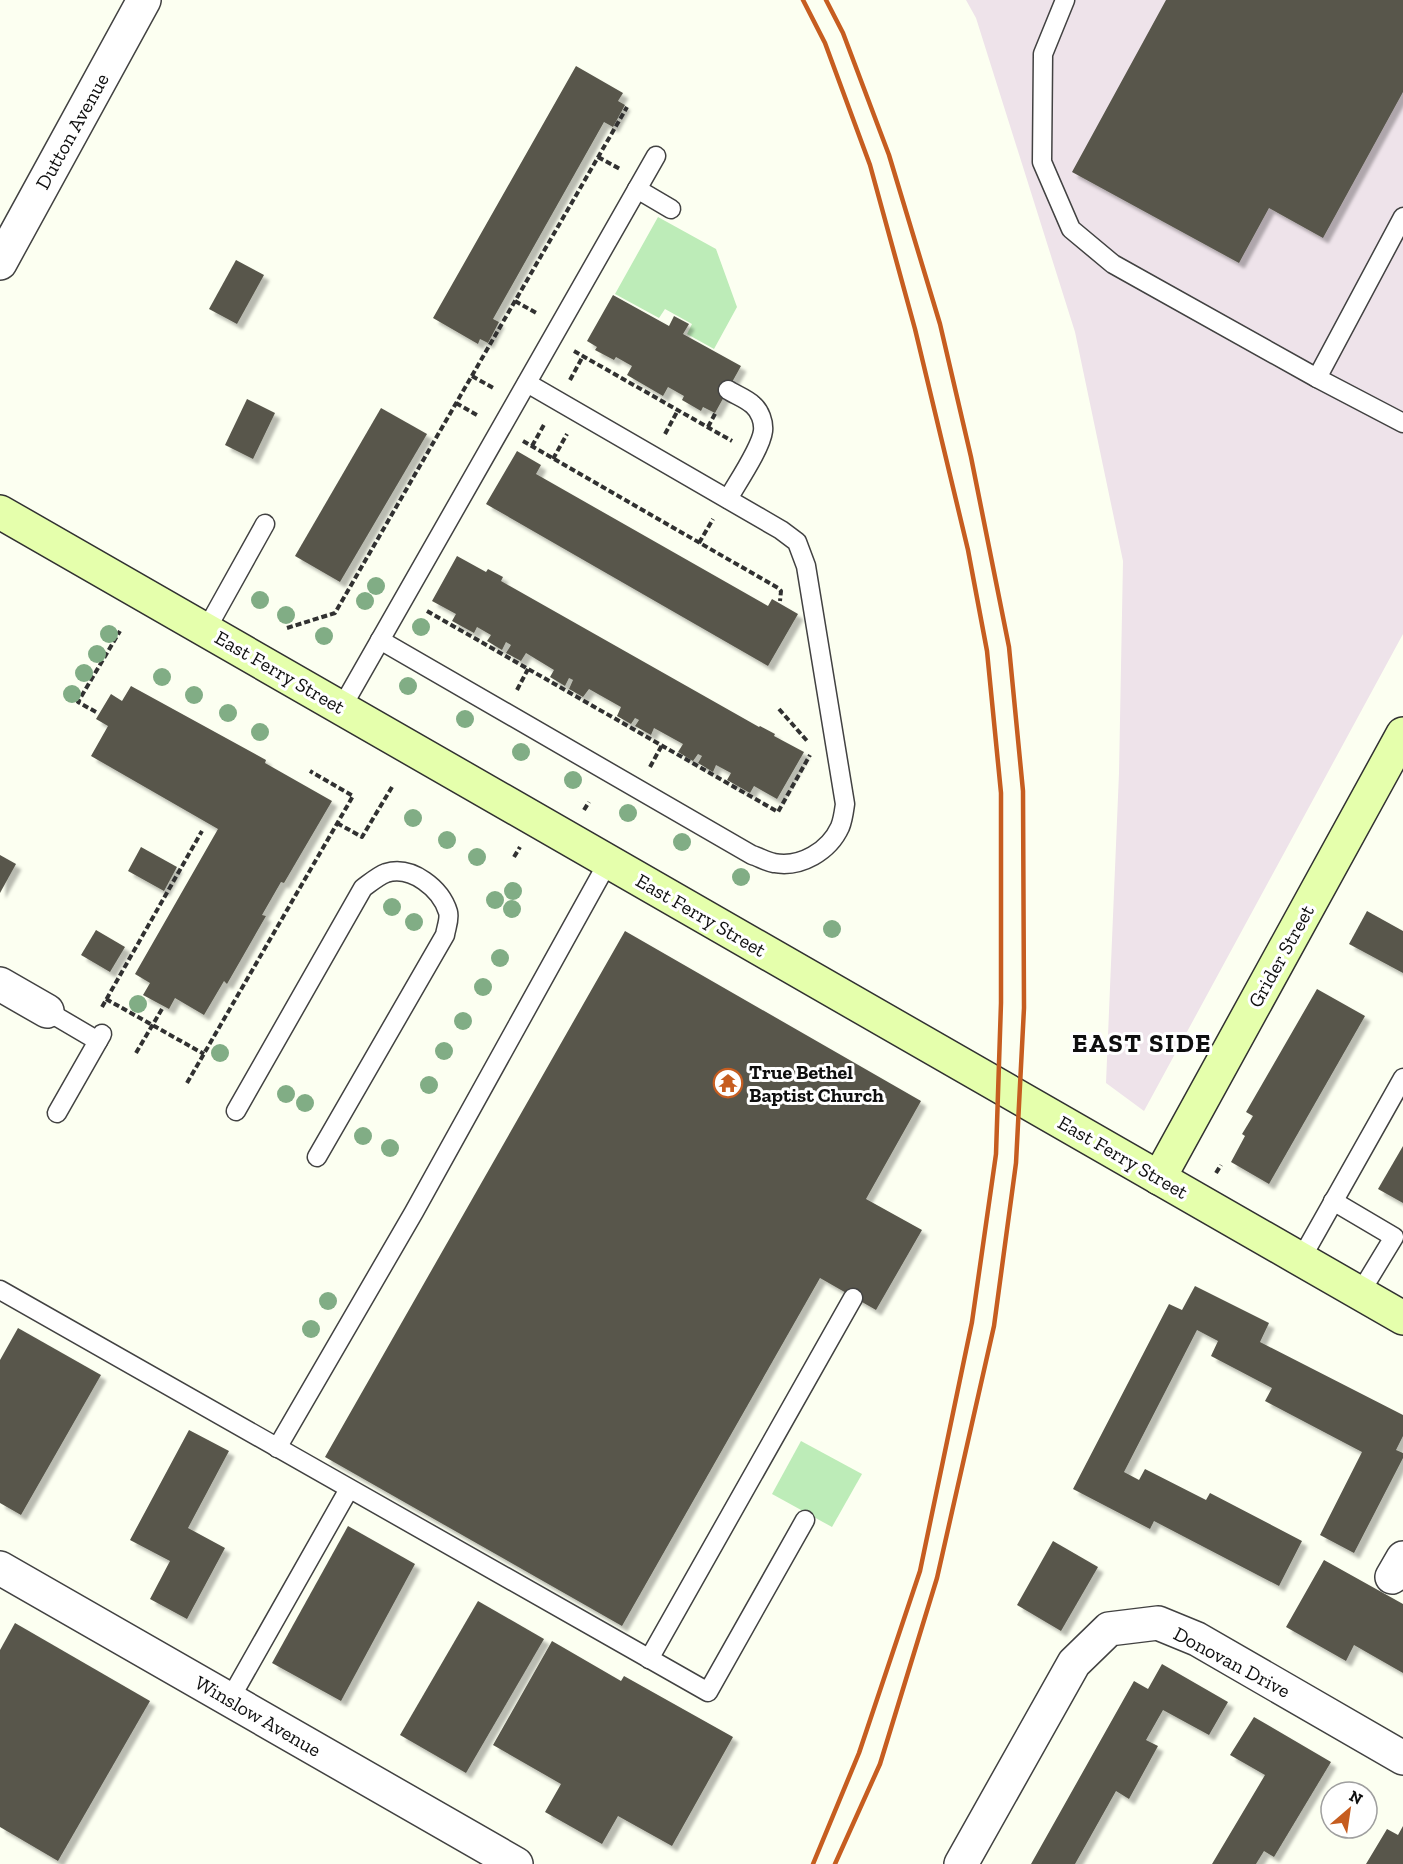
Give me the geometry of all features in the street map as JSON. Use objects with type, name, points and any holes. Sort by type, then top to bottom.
[{"type":"street","name":"Dutton Avenue","points":[[0,263],[142,1]]},
{"type":"street","name":"East Ferry Street","points":[[0,512],[1403,1318]]},
{"type":"street","name":"Grider Street","points":[[1159,1178],[1403,734]]},
{"type":"street","points":[[0,984],[47,1011]]},
{"type":"street","name":"Winslow Avenue","points":[[0,1568],[516,1864]]},
{"type":"street","name":"Donovan Drive","points":[[961,1864],[1074,1663],[1109,1629],[1158,1623],[1197,1639],[1403,1758]]},
{"type":"lane","points":[[1065,0],[1043,54],[1042,162],[1071,229],[1113,264],[1317,378],[1403,423]]},
{"type":"lane","points":[[342,707],[656,156]]},
{"type":"lane","points":[[637,189],[671,209]]},
{"type":"lane","points":[[1317,378],[1403,217]]},
{"type":"lane","points":[[380,640],[752,855],[774,863],[795,863],[813,857],[830,843],[841,825],[845,804],[806,566],[796,542],[781,530],[526,383]]},
{"type":"lane","points":[[728,390],[751,403],[758,411],[763,431],[760,441],[728,499]]},
{"type":"lane","points":[[206,630],[265,524]]},
{"type":"lane","points":[[277,1448],[414,1212],[608,862]]},
{"type":"lane","points":[[236,1111],[363,888],[388,872],[405,873],[423,880],[439,893],[449,915],[445,935],[317,1157]]},
{"type":"lane","points":[[47,1011],[100,1037],[57,1113]]},
{"type":"lane","points":[[1301,1259],[1403,1078]]},
{"type":"lane","points":[[1333,1201],[1394,1237],[1360,1293]]},
{"type":"lane","points":[[0,1290],[708,1692],[805,1520]]},
{"type":"lane","points":[[649,1659],[854,1298]]},
{"type":"lane","points":[[230,1699],[348,1489]]},
{"type":"path","points":[[287,628],[335,613],[627,107]]},
{"type":"path","points":[[598,157],[626,173]]},
{"type":"path","points":[[515,301],[543,316]]},
{"type":"path","points":[[568,347],[736,443]]},
{"type":"path","points":[[566,386],[583,356]]},
{"type":"path","points":[[472,376],[499,392]]},
{"type":"path","points":[[456,403],[483,418]]},
{"type":"path","points":[[662,440],[678,410]]},
{"type":"path","points":[[532,446],[546,422]]},
{"type":"path","points":[[553,459],[569,432]]},
{"type":"path","points":[[517,438],[778,588],[782,596],[780,601]]},
{"type":"path","points":[[699,543],[715,515]]},
{"type":"path","points":[[423,609],[778,812],[814,749],[779,708]]},
{"type":"path","points":[[96,712],[78,702],[120,631]]},
{"type":"path","points":[[513,697],[528,669]]},
{"type":"path","points":[[646,773],[662,745]]},
{"type":"path","points":[[187,1083],[353,796],[310,771]]},
{"type":"path","points":[[337,823],[362,837],[392,787]]},
{"type":"path","points":[[103,1005],[202,831]]},
{"type":"path","points":[[514,857],[519,847]]},
{"type":"path","points":[[106,999],[204,1054]]},
{"type":"path","points":[[136,1053],[162,1009]]},
{"type":"shaded area","points":[[966,0],[1403,0],[1403,634],[1144,1111],[1106,1083],[1119,773],[1123,561],[1075,332],[976,18]]},
{"type":"green space","points":[[658,217],[716,249],[737,307],[714,349],[687,334],[692,324],[665,309],[659,318],[615,294]]},
{"type":"green space","points":[[801,1441],[862,1474],[832,1527],[772,1494]]},
{"type":"building","points":[[1166,0],[1403,0],[1403,92],[1323,238],[1269,208],[1239,263],[1072,172]]},
{"type":"building","points":[[576,66],[623,93],[618,101],[625,105],[613,127],[604,122],[493,319],[499,322],[488,343],[480,339],[478,344],[433,318]]},
{"type":"building","points":[[236,260],[264,275],[237,324],[209,309]]},
{"type":"building","points":[[613,295],[669,326],[674,316],[689,324],[683,334],[741,366],[715,413],[703,407],[701,411],[682,400],[684,396],[668,387],[663,396],[627,375],[632,366],[616,357],[614,360],[595,350],[597,347],[587,341]]},
{"type":"building","points":[[247,399],[275,413],[253,459],[225,445]]},
{"type":"building","points":[[381,408],[427,434],[340,582],[295,556]]},
{"type":"building","points":[[517,451],[541,465],[536,474],[768,606],[772,599],[798,614],[768,666],[486,504]]},
{"type":"building","points":[[457,556],[486,572],[488,569],[503,577],[501,581],[804,752],[777,799],[754,786],[750,793],[727,780],[731,773],[716,765],[713,772],[698,763],[702,756],[698,754],[693,761],[678,752],[683,744],[654,728],[651,735],[635,726],[639,720],[635,718],[631,724],[617,716],[621,707],[589,689],[583,697],[569,689],[573,680],[569,678],[565,686],[550,677],[554,670],[526,653],[521,661],[506,653],[511,645],[506,642],[502,650],[487,641],[491,635],[477,627],[474,633],[452,621],[456,614],[432,601]]},
{"type":"building","points":[[131,686],[266,760],[265,763],[332,801],[284,883],[281,882],[262,915],[266,916],[227,984],[224,981],[204,1015],[175,998],[169,1009],[143,995],[150,983],[135,974],[218,829],[91,756],[108,726],[96,719],[111,694],[122,701]]},
{"type":"building","points":[[141,847],[177,867],[164,891],[128,871]]},
{"type":"building","points":[[0,855],[16,864],[0,893]]},
{"type":"building","points":[[1367,911],[1403,931],[1403,973],[1349,944]]},
{"type":"building","points":[[96,930],[125,947],[110,972],[81,955]]},
{"type":"building","points":[[625,931],[921,1101],[866,1199],[922,1230],[876,1310],[820,1278],[622,1626],[325,1457]]},
{"type":"building","points":[[1317,989],[1365,1016],[1269,1184],[1231,1162],[1245,1136],[1242,1134],[1253,1116],[1246,1112]]},
{"type":"building","points":[[1403,1146],[1403,1203],[1378,1189]]},
{"type":"building","points":[[1195,1286],[1269,1323],[1260,1342],[1403,1415],[1403,1436],[1396,1450],[1403,1453],[1403,1458],[1354,1553],[1320,1535],[1362,1452],[1265,1401],[1272,1388],[1211,1356],[1218,1341],[1197,1330],[1124,1472],[1139,1480],[1145,1469],[1206,1500],[1210,1493],[1302,1541],[1279,1586],[1154,1521],[1150,1529],[1073,1489],[1169,1304],[1182,1310]]},
{"type":"building","points":[[18,1328],[101,1375],[21,1515],[0,1503],[0,1360]]},
{"type":"building","points":[[189,1430],[229,1451],[188,1528],[225,1548],[187,1619],[150,1599],[170,1561],[130,1540]]},
{"type":"building","points":[[348,1526],[415,1564],[341,1701],[272,1663]]},
{"type":"building","points":[[1053,1541],[1098,1567],[1061,1631],[1017,1605]]},
{"type":"building","points":[[1324,1560],[1403,1604],[1403,1673],[1354,1645],[1346,1661],[1286,1627]]},
{"type":"building","points":[[478,1601],[544,1639],[466,1773],[400,1735]]},
{"type":"building","points":[[15,1623],[150,1701],[58,1861],[0,1827],[0,1650]]},
{"type":"building","points":[[552,1641],[621,1681],[624,1676],[733,1737],[672,1846],[618,1816],[602,1844],[545,1812],[561,1784],[493,1745]]},
{"type":"building","points":[[1162,1664],[1228,1702],[1209,1735],[1163,1710],[1146,1740],[1158,1746],[1129,1799],[1116,1791],[1075,1864],[1031,1864],[1134,1681],[1148,1689]]},
{"type":"building","points":[[1254,1717],[1331,1762],[1274,1857],[1264,1851],[1256,1864],[1212,1864],[1265,1775],[1230,1755]]},
{"type":"building","points":[[1403,1826],[1403,1864],[1366,1864],[1387,1829],[1398,1835]]},
{"type":"railway","points":[[803,0],[825,43],[870,165],[915,329],[968,550],[987,651],[1001,793],[1001,1003],[996,1154],[972,1322],[920,1571],[859,1753],[813,1864]]},
{"type":"railway","points":[[826,0],[843,33],[889,155],[940,324],[971,457],[1009,647],[1023,791],[1024,1008],[1016,1163],[994,1326],[937,1578],[880,1764],[835,1864]]},
{"type":"place","name":"True Bethel Baptist Church","points":[[728,1083]]},
{"type":"district","name":"EAST SIDE","points":[[1142,1043]]}]
